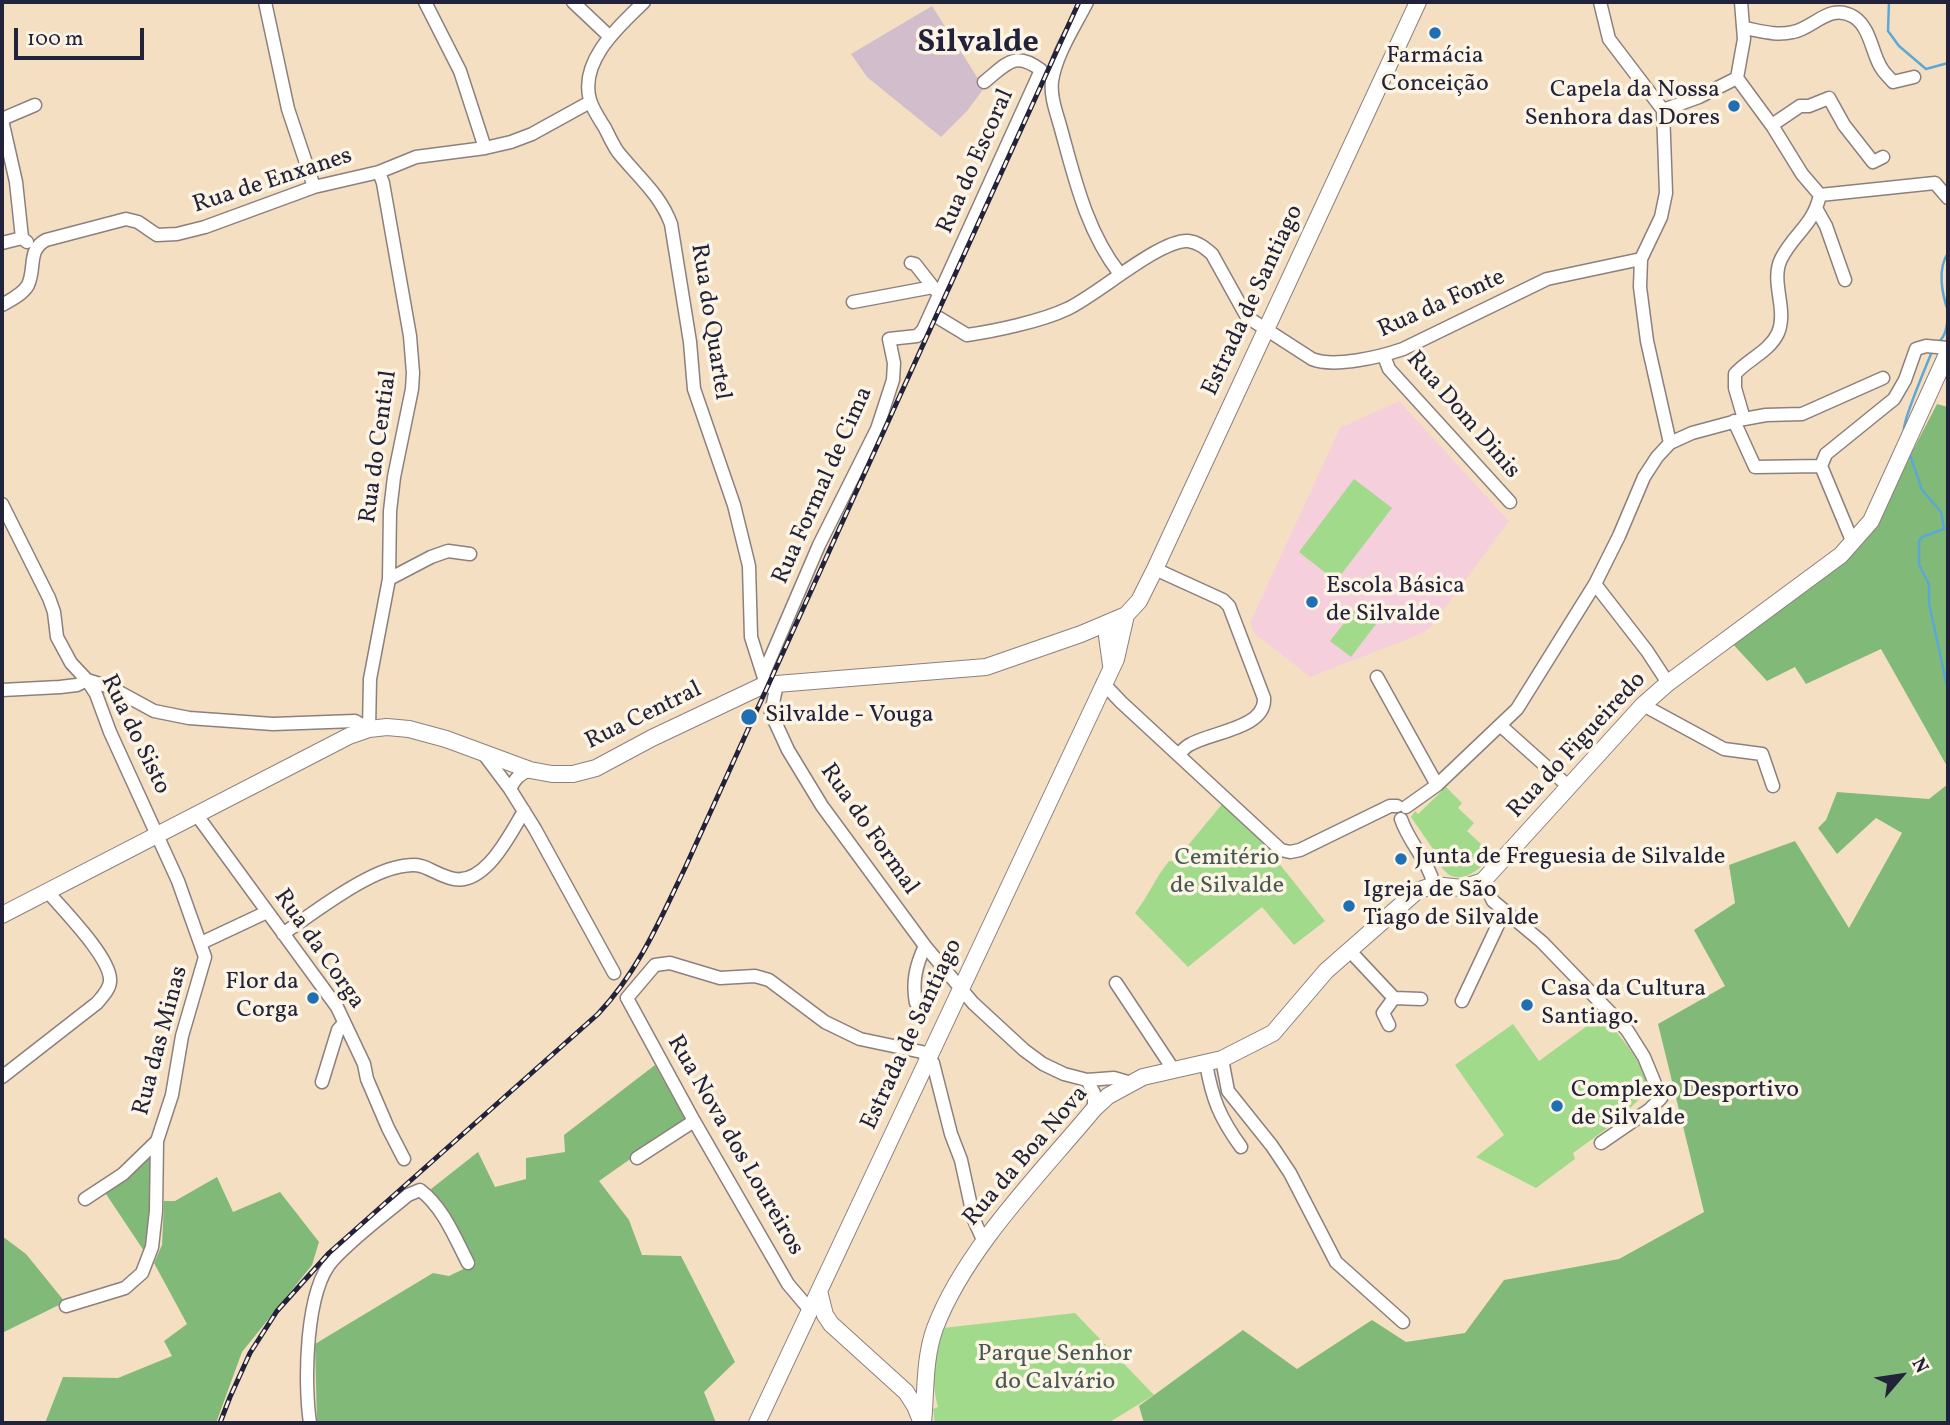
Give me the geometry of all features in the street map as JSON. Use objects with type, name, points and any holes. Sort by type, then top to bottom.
[{"type":"main road","name":"Estrada de Santiago","points":[[757,1423],[1111,666],[1109,630],[1139,601],[1155,569],[1418,2]]},
{"type":"main road","name":"Rua do Figueiredo","points":[[1483,881],[1643,705],[1668,683],[1841,555],[1853,542],[1871,521],[1948,350]]},
{"type":"main road","name":"Rua Central","points":[[2,915],[349,736],[369,729],[409,729],[446,739],[530,770],[573,774],[596,768],[769,681],[986,667],[1109,630]]},
{"type":"main road","points":[[1434,885],[1462,887],[1483,881]]},
{"type":"main road","name":"Rua da Boa Nova","points":[[922,1423],[935,1330],[965,1269],[984,1242],[1094,1109],[1143,1077],[1214,1061],[1273,1034],[1326,971],[1416,891],[1434,885]]},
{"type":"main road","points":[[819,1291],[826,1326]]},
{"type":"main road","points":[[810,1310],[813,1323],[826,1326],[846,1340],[895,1381],[915,1406],[922,1423]]},
{"type":"main road","points":[[797,1340],[810,1331],[826,1326]]},
{"type":"main road","points":[[895,1381],[913,1383],[927,1373]]},
{"type":"street","points":[[265,2],[288,109],[314,187]]},
{"type":"street","points":[[425,2],[460,71],[485,148]]},
{"type":"street","points":[[573,2],[609,36]]},
{"type":"street","points":[[590,102],[587,85],[596,59],[609,36],[643,2]]},
{"type":"street","points":[[1087,2],[1052,82],[1054,103],[1082,201],[1099,243],[1119,274]]},
{"type":"street","points":[[1600,2],[1609,39],[1663,110],[1666,192],[1661,216],[1641,259],[1640,287],[1647,341],[1670,443]]},
{"type":"street","points":[[1741,2],[1744,28],[1738,78],[1772,125],[1802,174],[1820,195]]},
{"type":"street","points":[[1744,28],[1777,34],[1797,32],[1827,14],[1854,17],[1872,43],[1881,68],[1893,82],[1914,77]]},
{"type":"street","name":"Rua do Escoral","points":[[917,336],[923,330],[936,291],[1041,70],[1028,60],[1020,59],[1011,62],[984,82]]},
{"type":"street","points":[[1663,110],[1699,97],[1738,78]]},
{"type":"street","points":[[1772,125],[1800,106],[1809,106],[1829,98],[1873,162],[1883,157]]},
{"type":"street","name":"Rua de Enxanes","points":[[35,249],[46,240],[126,219],[138,222],[157,235],[177,234],[205,227],[314,187],[379,172],[416,157],[511,142],[532,134],[590,102]]},
{"type":"street","name":"Rua do Quartel","points":[[590,102],[618,151],[665,208],[671,225],[690,342],[694,389],[734,505],[749,566],[751,637],[758,664],[769,681]]},
{"type":"street","points":[[2,306],[27,285],[35,249],[22,238],[16,182],[2,119],[35,105]]},
{"type":"street","points":[[1839,116],[1850,107]]},
{"type":"street","name":"Rua do Cential","points":[[369,729],[370,679],[389,579],[390,511],[394,477],[412,389],[413,359],[379,172]]},
{"type":"street","points":[[1820,195],[1935,183],[1948,198]]},
{"type":"street","points":[[1820,195],[1817,210],[1782,257],[1777,272],[1782,314],[1778,332],[1770,345],[1735,374],[1735,388],[1739,420],[1755,467],[1821,467]]},
{"type":"street","points":[[1817,210],[1826,226],[1845,280]]},
{"type":"street","points":[[2,243],[22,238]]},
{"type":"street","name":"Rua da Fonte","points":[[939,318],[967,335],[1064,311],[1104,287],[1119,274],[1174,244],[1196,243],[1219,264],[1226,282],[1247,317],[1296,350],[1321,363],[1384,356],[1430,337],[1547,279],[1641,259]]},
{"type":"street","points":[[911,263],[915,264],[936,291]]},
{"type":"street","points":[[853,302],[936,291]]},
{"type":"street","name":"Rua Formal de Cima","points":[[769,681],[819,545],[877,429],[893,380],[894,363],[889,339],[917,336]]},
{"type":"street","points":[[1853,542],[1821,467],[1826,454],[1894,399],[1905,380],[1916,349],[1926,346],[1948,350]]},
{"type":"street","name":"Rua Dom Dinis","points":[[1384,356],[1389,369],[1510,502]]},
{"type":"street","points":[[1103,683],[1281,850],[1300,850],[1374,816],[1400,812],[1437,785],[1517,709],[1595,584],[1644,477],[1670,443],[1692,433],[1739,420],[1766,415],[1802,414],[1883,378]]},
{"type":"street","name":"Rua do Sisto","points":[[2,504],[49,598],[57,636],[63,649],[96,694],[110,732],[158,834]]},
{"type":"street","points":[[389,579],[447,551],[470,554]]},
{"type":"street","points":[[1155,569],[1223,600],[1229,606],[1264,698],[1263,709],[1255,719],[1192,743],[1178,755]]},
{"type":"street","points":[[1595,584],[1668,683]]},
{"type":"street","points":[[1377,677],[1437,785]]},
{"type":"street","points":[[2,690],[60,687],[77,685],[87,680],[110,687],[154,711],[189,718],[273,724],[355,721],[369,729]]},
{"type":"street","name":"Rua do Formal","points":[[769,681],[771,713],[788,750],[822,806],[925,946],[985,1016],[1043,1064],[1064,1074],[1087,1080],[1114,1078],[1131,1083]]},
{"type":"street","points":[[1643,705],[1724,750],[1762,754],[1773,786]]},
{"type":"street","points":[[1501,726],[1568,786]]},
{"type":"street","points":[[483,753],[524,811],[614,973]]},
{"type":"street","points":[[510,789],[521,773],[530,770]]},
{"type":"street","points":[[283,934],[328,903],[390,869],[422,865],[450,878],[465,880],[475,875],[492,860],[524,811]]},
{"type":"street","points":[[1400,812],[1405,833],[1428,866],[1434,885]]},
{"type":"street","name":"Rua da Corga","points":[[196,814],[337,1007],[364,1064],[367,1079],[388,1128],[404,1159]]},
{"type":"street","name":"Rua das Minas","points":[[66,1306],[125,1287],[142,1273],[152,1247],[156,1211],[156,1141],[172,1095],[182,1036],[205,957],[158,834]]},
{"type":"street","points":[[1483,881],[1493,901],[1542,942],[1627,1030],[1653,1077],[1661,1098],[1649,1110],[1601,1143]]},
{"type":"street","points":[[2,1077],[97,1003],[107,991],[110,978],[95,948],[48,892]]},
{"type":"street","points":[[201,943],[267,912]]},
{"type":"street","points":[[1462,1001],[1504,912]]},
{"type":"street","points":[[916,1003],[916,965],[925,946]]},
{"type":"street","points":[[1349,950],[1394,998],[1421,999]]},
{"type":"street","name":"Rua Nova dos Loureiros","points":[[810,1310],[788,1284],[627,998],[650,971],[663,963],[720,978],[755,976],[769,980],[825,1022],[860,1039],[922,1052],[928,1056]]},
{"type":"street","points":[[1116,983],[1173,1069]]},
{"type":"street","points":[[1389,1025],[1383,1013],[1394,998]]},
{"type":"street","points":[[322,1082],[338,1030],[344,1023]]},
{"type":"street","points":[[928,1056],[933,1063],[951,1134],[961,1160],[974,1220],[984,1242]]},
{"type":"street","points":[[1214,1061],[1214,1103],[1241,1147]]},
{"type":"street","points":[[1214,1061],[1228,1091],[1290,1173],[1336,1262],[1403,1322]]},
{"type":"street","points":[[1087,1080],[1094,1093],[1094,1109]]},
{"type":"street","points":[[637,1158],[694,1121]]},
{"type":"street","name":"Rua das Minas","points":[[85,1199],[122,1174],[156,1141]]},
{"type":"street","points":[[310,1423],[306,1349],[320,1278],[333,1260],[408,1195],[420,1190],[430,1197],[446,1221],[468,1263]]},
{"type":"shaded area","points":[[932,6],[984,88],[967,111],[941,137],[867,77],[851,54]]},
{"type":"shaded area","points":[[1399,401],[1509,521],[1430,628],[1310,677],[1254,633],[1250,623],[1340,428]]},
{"type":"green space","points":[[1937,404],[1948,407],[1948,768],[1881,649],[1806,684],[1795,667],[1767,681],[1731,642],[1874,525]]},
{"type":"green space","points":[[1354,479],[1392,508],[1336,581],[1299,552]]},
{"type":"green space","points":[[1356,608],[1376,624],[1351,657],[1330,641]]},
{"type":"green space","points":[[1948,784],[1948,1423],[1144,1423],[1139,1406],[1243,1330],[1297,1369],[1372,1320],[1406,1342],[1465,1333],[1504,1280],[1619,1259],[1704,1212],[1658,1024],[1725,986],[1694,930],[1735,903],[1729,865],[1795,841],[1849,928],[1902,833],[1876,818],[1837,854],[1818,828],[1826,820],[1837,792],[1929,799]]},
{"type":"green space","points":[[1444,785],[1462,803],[1458,808],[1474,823],[1467,831],[1493,855],[1467,876],[1454,877],[1448,874],[1433,855],[1435,852],[1411,817],[1415,811],[1418,814],[1442,791]]},
{"type":"green space","name":"Cemitério de Silvalde","points":[[1223,803],[1262,842],[1325,921],[1294,945],[1262,907],[1188,967],[1135,913],[1169,861],[1175,861]]},
{"type":"green space","name":"Complexo Desportivo de Silvalde","points":[[1602,1015],[1637,1060],[1648,1091],[1613,1124],[1573,1153],[1575,1159],[1536,1188],[1476,1157],[1504,1135],[1455,1065],[1513,1024],[1539,1061]]},
{"type":"green space","points":[[655,1065],[686,1120],[599,1181],[629,1220],[642,1255],[681,1256],[735,1362],[704,1392],[716,1423],[317,1423],[315,1344],[433,1273],[449,1276],[476,1263],[431,1189],[478,1152],[495,1187],[526,1179],[526,1158],[565,1152],[564,1135]]},
{"type":"green space","points":[[151,1156],[152,1216],[146,1254],[104,1191],[128,1177]]},
{"type":"green space","points":[[217,1177],[233,1212],[280,1192],[319,1242],[312,1265],[242,1352],[216,1423],[45,1423],[63,1377],[118,1378],[172,1356],[164,1341],[187,1324],[154,1263],[162,1245],[164,1201],[175,1201]]},
{"type":"green space","points":[[2,1236],[26,1254],[65,1302],[2,1333]]},
{"type":"green space","name":"Parque Senhor do Calvário","points":[[1075,1313],[1154,1395],[1108,1423],[935,1423],[933,1409],[938,1407],[934,1367],[943,1328]]},
{"type":"waterway","points":[[1889,2],[1888,31],[1899,46],[1926,69],[1948,63]]},
{"type":"waterway","points":[[1948,253],[1942,274],[1942,289],[1948,311]]},
{"type":"waterway","points":[[1938,342],[1945,333],[1948,314]]},
{"type":"waterway","points":[[1904,430],[1931,354]]},
{"type":"waterway","points":[[1909,452],[1922,490],[1941,512],[1944,529],[1922,537],[1919,541],[1919,565],[1929,584],[1929,603],[1948,691]]},
{"type":"railway","points":[[220,1423],[250,1353],[277,1311],[329,1253],[598,1014],[637,963],[685,868],[1079,2]]},
{"type":"place","name":"Farmácia Conceição","points":[[1435,33]]},
{"type":"place","name":"Capela da Nossa Senhora das Dores","points":[[1734,106]]},
{"type":"place","name":"Escola Básica de Silvalde","points":[[1312,602]]},
{"type":"place","name":"Silvalde - Vouga","points":[[749,717]]},
{"type":"place","name":"Junta de Freguesia de Silvalde","points":[[1401,859]]},
{"type":"place","name":"Igreja de São Tiago de Silvalde","points":[[1349,906]]},
{"type":"place","name":"Flor da Corga","points":[[313,998]]},
{"type":"place","name":"Casa da Cultura Santiago.","points":[[1527,1005]]},
{"type":"place","name":"Complexo Desportivo de Silvalde","points":[[1557,1106]]},
{"type":"district","name":"Silvalde","points":[[978,45]]}]
